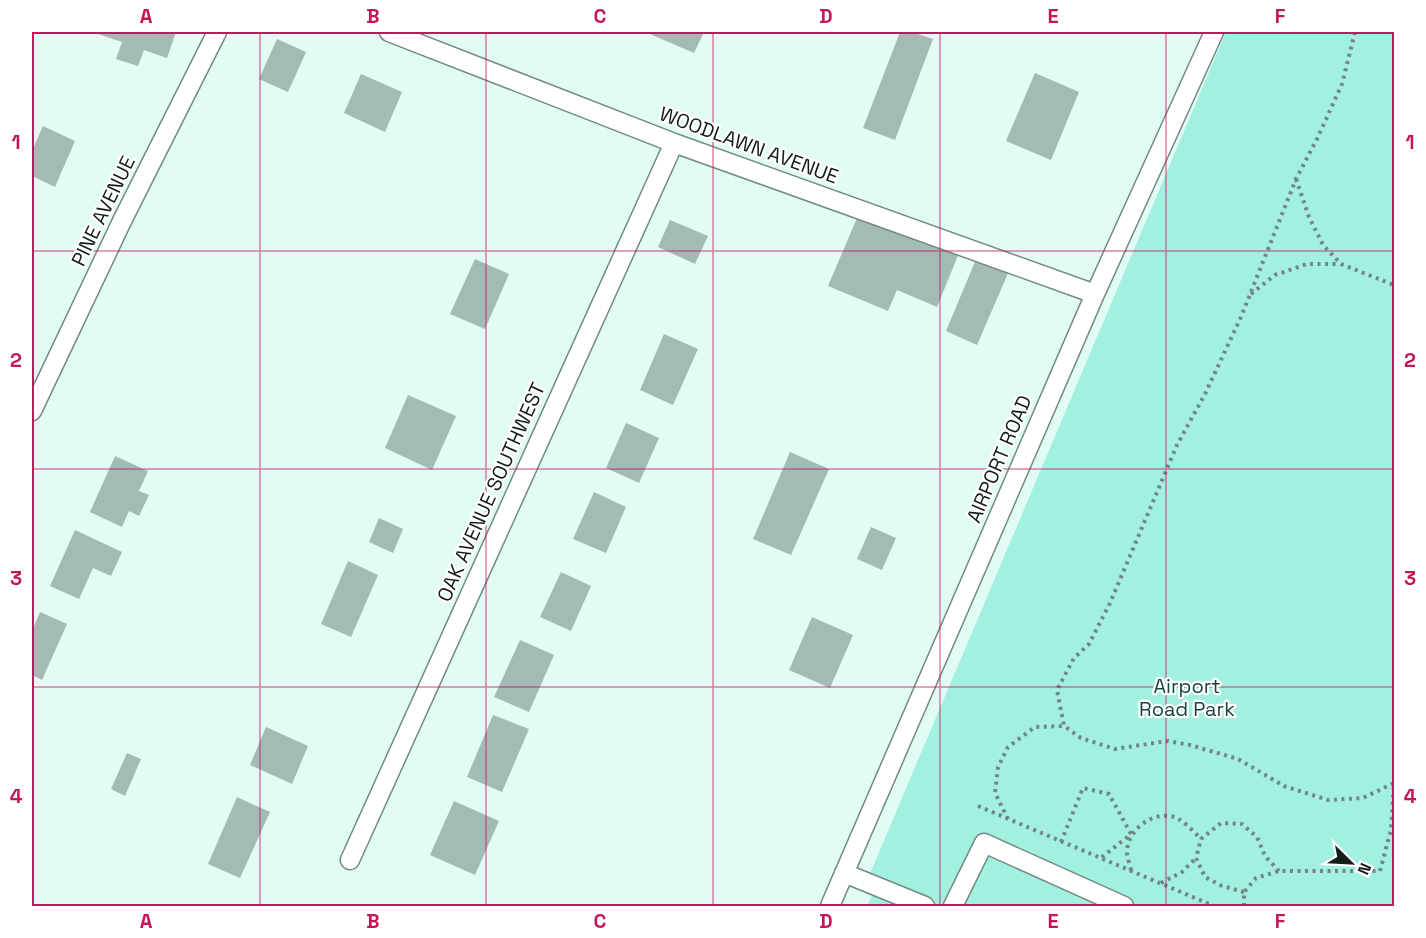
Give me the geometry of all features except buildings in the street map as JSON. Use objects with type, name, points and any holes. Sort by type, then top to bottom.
[{"type":"street","name":"PINE AVENUE","points":[[32,411],[122,221],[217,32]]},
{"type":"street","name":"WOODLAWN AVENUE","points":[[389,32],[674,142],[1095,294]]},
{"type":"street","name":"AIRPORT ROAD","points":[[830,906],[1095,294],[1215,32]]},
{"type":"street","name":"OAK AVENUE SOUTHWEST","points":[[350,860],[674,142]]},
{"type":"street","points":[[953,906],[984,843],[1124,906]]},
{"type":"street","points":[[844,873],[925,906]]},
{"type":"path","points":[[1064,726],[1057,690],[1074,658],[1089,644],[1110,603],[1177,445],[1205,394],[1241,317],[1296,179],[1342,84],[1355,32]]},
{"type":"path","points":[[1296,179],[1318,236],[1323,245],[1341,264]]},
{"type":"path","points":[[1250,294],[1275,275],[1307,264],[1341,264],[1395,285]]},
{"type":"path","points":[[1009,819],[995,793],[998,767],[1008,747],[1035,727],[1064,726],[1081,738],[1115,749],[1167,741],[1190,745],[1238,759],[1284,786],[1328,800],[1363,798],[1394,783],[1391,830],[1380,871],[1279,872],[1256,878],[1244,892],[1244,906]]},
{"type":"path","points":[[1061,842],[1083,788],[1109,794],[1131,834],[1127,852],[1132,871]]},
{"type":"path","points":[[978,806],[1214,906]]},
{"type":"path","points":[[1101,858],[1151,818],[1171,816],[1186,824],[1201,839]]},
{"type":"path","points":[[1160,884],[1182,872],[1196,858],[1201,839],[1221,823],[1242,824],[1257,837],[1266,856],[1279,872]]},
{"type":"path","points":[[1196,858],[1205,877],[1222,886],[1244,892]]},
{"type":"green space","name":"Airport Road Park","points":[[1226,32],[1394,32],[1394,906],[867,906],[876,888],[866,883]]}]
